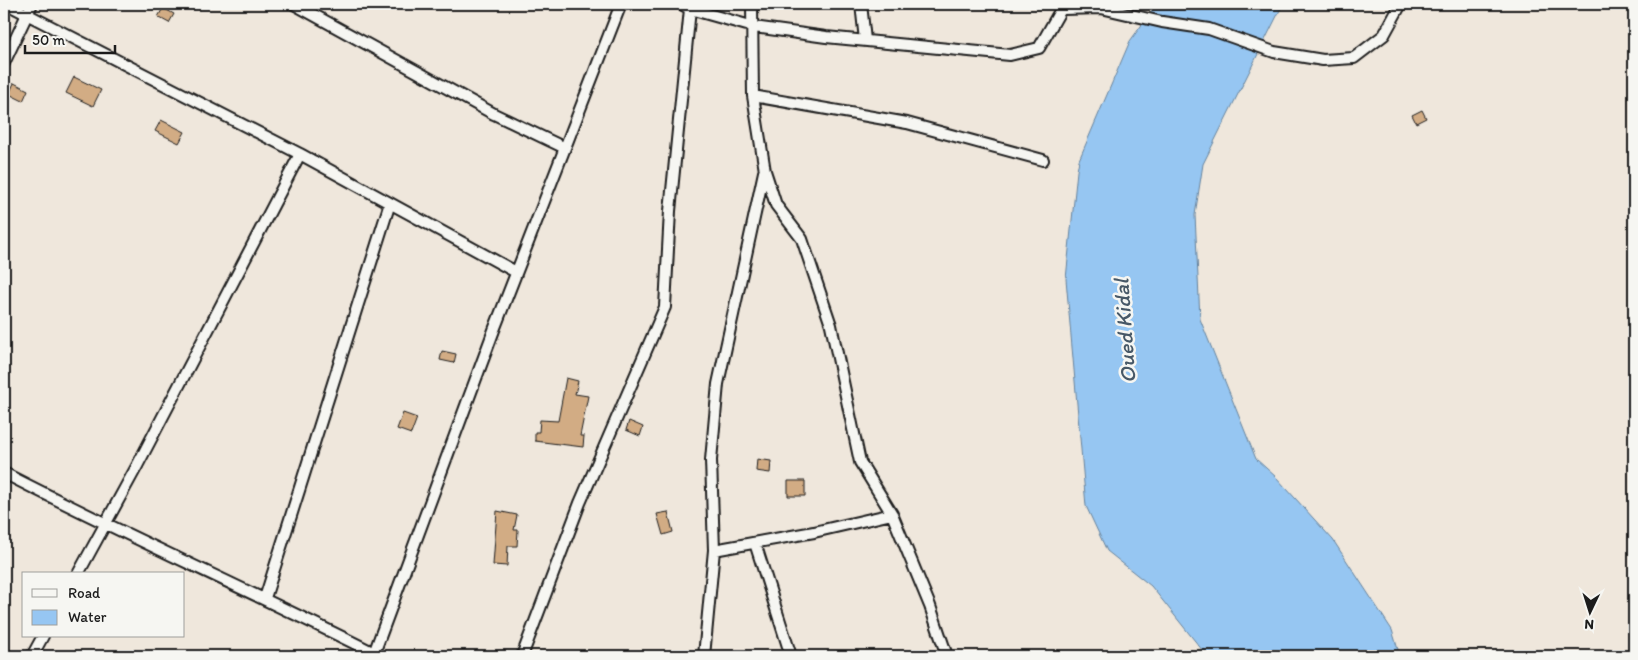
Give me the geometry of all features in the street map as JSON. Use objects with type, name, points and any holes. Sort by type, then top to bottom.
[{"type":"street","points":[[7,4],[300,154],[516,272]]},
{"type":"street","points":[[4,63],[32,4]]},
{"type":"street","points":[[296,4],[494,114],[563,147]]},
{"type":"street","points":[[4,473],[106,526],[265,598],[374,655],[563,147],[621,4]]},
{"type":"street","points":[[752,4],[754,27],[753,96],[765,171],[776,205],[802,239],[831,325],[860,462],[892,514],[930,606],[947,656]]},
{"type":"street","points":[[861,4],[865,40]]},
{"type":"street","points":[[522,656],[580,503],[665,307],[670,211],[686,6],[754,27],[826,37],[1010,55],[1039,48],[1064,6],[1101,8],[1162,22],[1209,29],[1274,52],[1323,60],[1354,58],[1384,35],[1401,4]]},
{"type":"street","points":[[753,96],[907,123],[1044,160]]},
{"type":"street","points":[[79,572],[106,526],[300,154]]},
{"type":"street","points":[[704,656],[714,550],[711,460],[718,384],[765,171]]},
{"type":"street","points":[[265,598],[390,203]]},
{"type":"street","points":[[714,550],[892,514]]},
{"type":"street","points":[[754,543],[791,656]]},
{"type":"street","points":[[32,656],[42,638]]},
{"type":"water","name":"Oued Kidal","points":[[1157,4],[1283,4],[1203,164],[1195,215],[1200,319],[1256,459],[1276,477],[1333,540],[1392,630],[1400,656],[1207,656],[1151,586],[1107,551],[1086,506],[1066,279],[1077,171],[1079,160],[1130,41]]},
{"type":"building","points":[[163,8],[174,14],[169,23],[158,17]]},
{"type":"building","points":[[74,77],[101,90],[93,106],[66,93]]},
{"type":"building","points":[[14,83],[28,90],[23,101],[9,94]]},
{"type":"building","points":[[1422,110],[1426,118],[1416,123],[1412,115]]},
{"type":"building","points":[[161,120],[185,132],[179,143],[155,131]]},
{"type":"building","points":[[442,351],[456,354],[454,363],[440,360]]},
{"type":"building","points":[[566,378],[578,381],[575,394],[588,396],[580,436],[584,436],[583,447],[535,441],[535,432],[539,432],[540,420],[558,421]]},
{"type":"building","points":[[403,413],[417,418],[411,434],[397,429]]},
{"type":"building","points":[[629,421],[643,427],[640,436],[626,430]]},
{"type":"building","points":[[757,459],[771,461],[770,473],[756,471]]},
{"type":"building","points":[[788,481],[805,481],[805,496],[788,496]]},
{"type":"building","points":[[497,511],[517,515],[514,530],[518,530],[517,546],[508,546],[507,566],[493,565]]},
{"type":"building","points":[[668,512],[673,532],[663,535],[657,514]]}]
